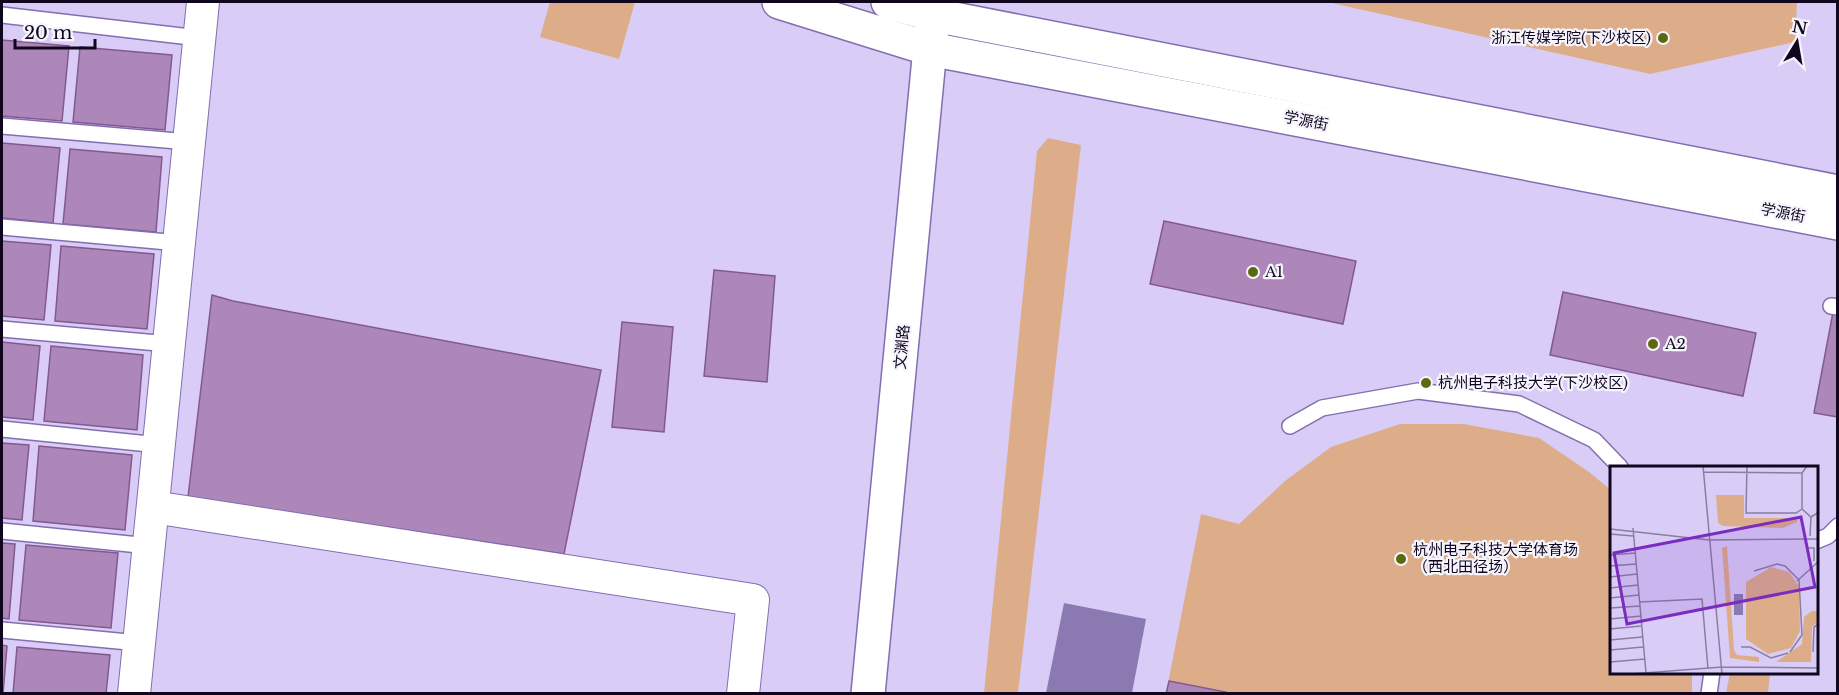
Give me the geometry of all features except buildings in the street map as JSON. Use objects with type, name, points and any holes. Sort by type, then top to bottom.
[{"type":"main road","name":"学源街","points":[[779,2],[930,49],[1838,224]]},
{"type":"main road","name":"学源街","points":[[888,2],[934,8],[1838,192]]},
{"type":"main road","name":"文渊路","points":[[868,693],[934,8]]},
{"type":"street","points":[[134,693],[203,2]]},
{"type":"street","points":[[153,507],[753,600],[743,693]]},
{"type":"lane","points":[[2,15],[199,38]]},
{"type":"lane","points":[[2,126],[189,142]]},
{"type":"lane","points":[[2,227],[179,243]]},
{"type":"lane","points":[[2,329],[169,344]]},
{"type":"lane","points":[[1290,426],[1322,408],[1418,391],[1519,404],[1594,440],[1619,466]]},
{"type":"lane","points":[[2,429],[159,445]]},
{"type":"lane","points":[[1818,540],[1828,536],[1838,526]]},
{"type":"lane","points":[[2,531],[149,546]]},
{"type":"lane","points":[[2,630],[139,644]]},
{"type":"lane","points":[[1709,693],[1712,674]]},
{"type":"shaded area","points":[[550,2],[635,2],[619,59],[540,37]]},
{"type":"shaded area","name":"浙江传媒学院(下沙校区)","points":[[1327,2],[1797,2],[1795,42],[1650,74]]},
{"type":"shaded area","points":[[1048,138],[1081,145],[1018,693],[984,693],[1037,151]]},
{"type":"shaded area","name":"杭州电子科技大学体育场 （西北田径场）","points":[[1400,424],[1464,424],[1539,438],[1589,472],[1610,489],[1610,674],[1692,674],[1692,694],[1166,694],[1201,514],[1239,524],[1285,481],[1331,447]]},
{"type":"shaded area","points":[[1064,603],[1146,619],[1132,693],[1046,693]]},
{"type":"shaded area","points":[[1730,674],[1770,674],[1768,693],[1726,693]]},
{"type":"place","name":"浙江传媒学院(下沙校区)","points":[[1663,38]]},
{"type":"place","name":"A1","points":[[1253,272]]},
{"type":"place","name":"A2","points":[[1653,344]]},
{"type":"place","name":"杭州电子科技大学(下沙校区)","points":[[1426,383]]},
{"type":"place","name":"杭州电子科技大学体育场 （西北田径场）","points":[[1401,559]]}]
